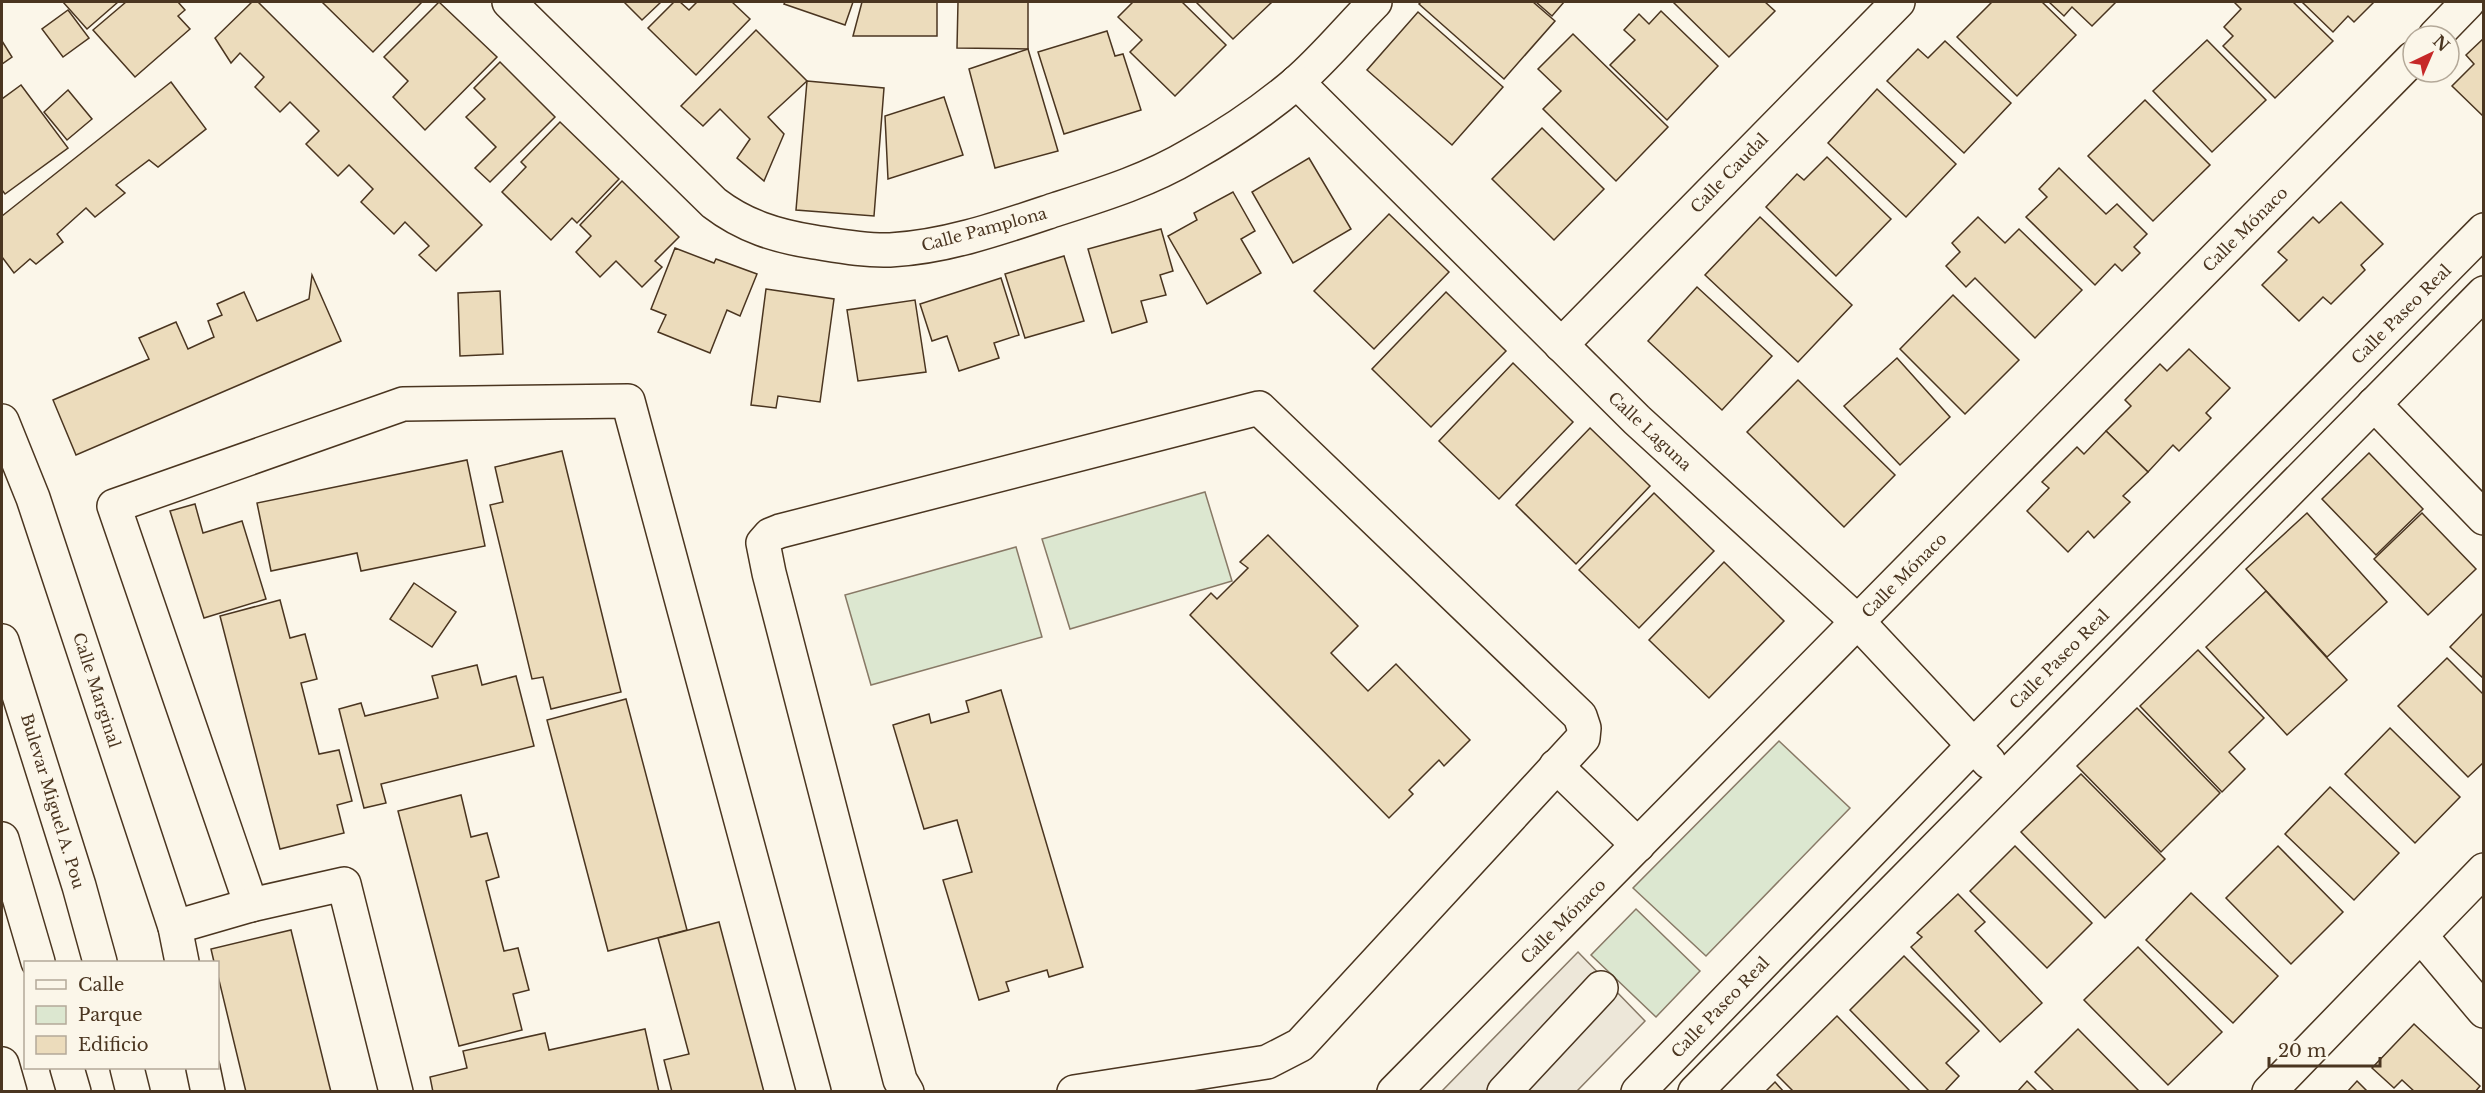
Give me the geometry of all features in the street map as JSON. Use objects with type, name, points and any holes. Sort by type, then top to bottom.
[{"type":"street","name":"Calle Pamplona","points":[[509,2],[714,203],[731,216],[750,226],[783,237],[850,248],[888,250],[925,247],[1000,227],[1142,182],[1192,155],[1239,125],[1296,82],[1375,2]]},
{"type":"street","name":"Calle Caudal","points":[[1561,345],[1898,2]]},
{"type":"street","points":[[2446,24],[2468,2]]},
{"type":"street","name":"Calle Mónaco","points":[[1394,1092],[2401,70]]},
{"type":"street","name":"Calle Laguna","points":[[1296,82],[1637,420],[1858,622],[1972,747],[2005,777]]},
{"type":"street","name":"Calle Paseo Real","points":[[1638,1092],[1972,747],[2484,230]]},
{"type":"street","points":[[1695,1092],[2484,293]]},
{"type":"street","points":[[251,905],[114,506],[403,404],[628,401],[814,1092]]},
{"type":"street","points":[[2374,404],[2484,518]]},
{"type":"street","points":[[908,1092],[900,1080],[763,543],[770,535],[1259,408],[1580,716],[1584,728],[1583,738],[1300,1045],[1267,1062],[1074,1092]]},
{"type":"street","name":"Calle Marginal","points":[[2,422],[33,498],[175,927],[182,961]]},
{"type":"street","name":"Bulevar Miguel A. Pou","points":[[2,641],[80,886],[99,961]]},
{"type":"street","points":[[1556,766],[1638,845]]},
{"type":"street","points":[[2,839],[37,961]]},
{"type":"street","points":[[2269,1092],[2484,870]]},
{"type":"street","points":[[175,927],[251,905],[344,884],[396,1092]]},
{"type":"street","points":[[2421,936],[2484,1011]]},
{"type":"street","points":[[1504,1092],[1601,988]]},
{"type":"street","points":[[2,1064],[10,1092]]},
{"type":"street","points":[[67,1069],[74,1092]]},
{"type":"street","points":[[127,1069],[133,1092]]},
{"type":"street","points":[[203,1069],[208,1092]]},
{"type":"green space","points":[[1205,492],[1232,581],[1070,629],[1042,539]]},
{"type":"green space","points":[[1016,547],[1042,637],[871,685],[845,595]]},
{"type":"green space","points":[[1779,741],[1850,808],[1706,956],[1633,888]]},
{"type":"green space","points":[[1636,909],[1700,971],[1656,1017],[1591,955]]},
{"type":"shaded area","points":[[1578,952],[1645,1021],[1577,1091],[1441,1092]]},
{"type":"building","points":[[63,2],[118,2],[87,29]]},
{"type":"building","points":[[126,2],[178,2],[185,10],[178,16],[190,29],[135,77],[93,30]]},
{"type":"building","points":[[252,2],[258,2],[482,225],[436,271],[419,255],[429,246],[405,222],[394,234],[361,202],[373,189],[349,165],[338,176],[306,144],[319,131],[290,102],[280,112],[255,87],[264,77],[240,53],[231,63],[215,38]]},
{"type":"building","points":[[322,2],[422,2],[373,52]]},
{"type":"building","points":[[439,2],[497,57],[425,130],[393,97],[408,81],[384,57]]},
{"type":"building","points":[[624,2],[661,2],[642,20]]},
{"type":"building","points":[[674,2],[680,2],[689,10],[697,2],[732,2],[750,19],[696,75],[648,28]]},
{"type":"building","points":[[785,2],[853,2],[845,25],[784,4]]},
{"type":"building","points":[[862,2],[937,2],[937,36],[853,36]]},
{"type":"building","points":[[958,2],[1028,2],[1028,49],[957,48]]},
{"type":"building","points":[[1133,2],[1182,2],[1226,45],[1175,96],[1130,52],[1142,40],[1118,17]]},
{"type":"building","points":[[1196,2],[1272,2],[1233,39]]},
{"type":"building","points":[[1421,2],[1533,2],[1555,21],[1504,79],[1419,4]]},
{"type":"building","points":[[1536,2],[1564,2],[1552,16]]},
{"type":"building","points":[[1673,2],[1765,2],[1775,11],[1729,57]]},
{"type":"building","points":[[1992,2],[2042,2],[2076,35],[2017,96],[1957,37]]},
{"type":"building","points":[[2049,2],[2116,2],[2092,26],[2072,7],[2064,16]]},
{"type":"building","points":[[2234,2],[2293,2],[2333,41],[2275,98],[2223,46],[2233,36],[2224,27],[2241,9]]},
{"type":"building","points":[[2302,2],[2374,2],[2354,22],[2348,16],[2333,32]]},
{"type":"building","points":[[68,10],[89,38],[63,57],[42,29]]},
{"type":"building","points":[[1661,11],[1718,66],[1667,120],[1610,65],[1635,40],[1624,30],[1639,14],[1649,24]]},
{"type":"building","points":[[1418,12],[1503,87],[1452,145],[1367,70]]},
{"type":"building","points":[[756,30],[807,81],[768,117],[784,134],[764,181],[737,158],[750,139],[720,109],[703,126],[681,106]]},
{"type":"building","points":[[1107,31],[1115,56],[1123,54],[1141,110],[1064,134],[1038,52]]},
{"type":"building","points":[[1573,34],[1668,127],[1616,181],[1543,109],[1561,91],[1538,69]]},
{"type":"building","points":[[2484,38],[2484,117],[2452,86],[2461,84],[2461,77],[2474,64],[2466,55]]},
{"type":"building","points":[[2207,40],[2266,100],[2212,152],[2153,91]]},
{"type":"building","points":[[2,41],[12,57],[2,64]]},
{"type":"building","points":[[1945,41],[2011,103],[1964,153],[1887,81],[1918,49],[1928,58]]},
{"type":"building","points":[[1028,49],[1058,151],[995,168],[969,69]]},
{"type":"building","points":[[500,62],[555,117],[490,182],[475,168],[496,147],[466,117],[485,99],[474,88]]},
{"type":"building","points":[[807,81],[884,88],[874,216],[796,210]]},
{"type":"building","points":[[171,82],[206,129],[158,167],[149,160],[116,185],[125,193],[95,217],[86,208],[57,234],[63,242],[36,264],[30,259],[14,273],[2,257],[2,216]]},
{"type":"building","points":[[21,85],[68,148],[5,194],[2,190],[2,99]]},
{"type":"building","points":[[1877,89],[1956,164],[1906,217],[1828,143]]},
{"type":"building","points":[[68,90],[92,119],[67,140],[44,112]]},
{"type":"building","points":[[944,97],[963,155],[888,179],[885,116]]},
{"type":"building","points":[[2145,100],[2210,165],[2153,221],[2088,156]]},
{"type":"building","points":[[560,122],[619,179],[577,223],[572,218],[551,240],[502,192],[526,167],[521,162]]},
{"type":"building","points":[[1542,128],[1604,189],[1554,240],[1492,179]]},
{"type":"building","points":[[1827,157],[1891,219],[1836,276],[1766,207],[1797,174],[1804,180]]},
{"type":"building","points":[[1309,158],[1351,229],[1293,263],[1252,192]]},
{"type":"building","points":[[2059,168],[2106,214],[2117,204],[2147,234],[2134,247],[2140,253],[2122,271],[2115,264],[2095,285],[2026,217],[2047,197],[2039,189]]},
{"type":"building","points":[[622,181],[679,237],[655,261],[662,267],[642,287],[616,261],[600,277],[576,252],[591,236],[580,225]]},
{"type":"building","points":[[1233,192],[1255,231],[1241,239],[1261,273],[1207,304],[1168,236],[1197,220],[1194,213]]},
{"type":"building","points":[[2341,202],[2383,244],[2361,265],[2365,270],[2331,304],[2323,297],[2299,321],[2262,285],[2287,260],[2278,252],[2313,217],[2319,223]]},
{"type":"building","points":[[1389,214],[1449,272],[1374,349],[1314,291]]},
{"type":"building","points":[[1760,217],[1852,305],[1798,362],[1705,275]]},
{"type":"building","points":[[1978,217],[2005,243],[2019,229],[2082,290],[2035,338],[1975,278],[1966,287],[1946,266],[1960,252],[1952,243]]},
{"type":"building","points":[[1161,229],[1173,271],[1160,275],[1166,295],[1141,301],[1147,322],[1112,333],[1088,249]]},
{"type":"building","points":[[675,248],[714,263],[716,259],[757,274],[740,316],[727,310],[710,353],[658,332],[666,315],[651,309]]},
{"type":"building","points":[[1064,256],[1084,321],[1025,338],[1005,274]]},
{"type":"building","points":[[312,275],[341,341],[76,455],[53,400],[149,359],[139,338],[176,322],[188,349],[214,337],[208,321],[222,315],[217,304],[244,292],[257,321],[309,299]]},
{"type":"building","points":[[1001,278],[1019,335],[994,343],[999,358],[959,371],[947,336],[932,341],[920,304]]},
{"type":"building","points":[[1697,287],[1772,356],[1722,410],[1648,341]]},
{"type":"building","points":[[766,289],[834,299],[820,402],[778,396],[776,408],[751,405]]},
{"type":"building","points":[[500,291],[503,354],[460,356],[458,293]]},
{"type":"building","points":[[1446,292],[1506,351],[1431,427],[1372,369]]},
{"type":"building","points":[[1953,295],[2019,360],[1965,414],[1900,349]]},
{"type":"building","points":[[915,300],[926,372],[858,381],[847,310]]},
{"type":"building","points":[[2189,349],[2230,388],[2206,413],[2211,418],[2179,451],[2173,445],[2148,472],[2106,431],[2131,406],[2125,400],[2160,364],[2167,371]]},
{"type":"building","points":[[1897,358],[1950,417],[1900,465],[1844,406]]},
{"type":"building","points":[[1513,363],[1573,422],[1499,499],[1439,441]]},
{"type":"building","points":[[1798,380],[1895,475],[1844,527],[1747,432]]},
{"type":"building","points":[[1590,428],[1650,486],[1576,564],[1516,505]]},
{"type":"building","points":[[2106,431],[2148,472],[2123,496],[2130,502],[2094,538],[2088,531],[2068,552],[2027,511],[2049,488],[2042,482],[2077,447],[2084,454]]},
{"type":"building","points":[[562,451],[621,692],[551,709],[543,677],[532,679],[490,505],[503,502],[495,467]]},
{"type":"building","points":[[2369,453],[2423,509],[2376,555],[2322,499]]},
{"type":"building","points":[[467,460],[485,546],[361,571],[357,553],[271,571],[257,503]]},
{"type":"building","points":[[1654,493],[1714,551],[1639,628],[1579,570]]},
{"type":"building","points":[[195,504],[203,533],[242,521],[266,599],[204,618],[170,511]]},
{"type":"building","points":[[2307,513],[2387,602],[2327,657],[2246,569]]},
{"type":"building","points":[[2422,513],[2476,569],[2428,615],[2374,559]]},
{"type":"building","points":[[1268,535],[1358,626],[1331,653],[1368,691],[1396,664],[1470,740],[1444,766],[1439,760],[1409,790],[1413,794],[1389,818],[1190,615],[1211,593],[1217,599],[1248,568],[1240,562]]},
{"type":"building","points":[[1724,562],[1784,621],[1709,698],[1649,640]]},
{"type":"building","points":[[414,583],[456,612],[432,647],[390,619]]},
{"type":"building","points":[[2266,591],[2347,680],[2287,735],[2206,647]]},
{"type":"building","points":[[280,600],[290,638],[305,634],[317,679],[301,683],[319,754],[339,750],[352,801],[337,805],[344,833],[280,849],[220,616]]},
{"type":"building","points":[[2484,612],[2484,679],[2450,647]]},
{"type":"building","points":[[2198,650],[2264,718],[2229,752],[2245,769],[2222,792],[2140,706]]},
{"type":"building","points":[[2447,658],[2484,695],[2484,762],[2468,777],[2398,706]]},
{"type":"building","points":[[477,665],[482,685],[516,676],[534,746],[381,784],[386,803],[364,808],[339,709],[361,703],[365,716],[438,698],[432,676]]},
{"type":"building","points":[[1001,690],[1083,967],[1049,977],[1047,970],[1006,982],[1009,991],[979,1000],[943,880],[972,872],[957,820],[924,829],[893,725],[929,714],[931,723],[969,712],[966,701]]},
{"type":"building","points":[[626,699],[687,930],[608,951],[547,720]]},
{"type":"building","points":[[2137,708],[2220,793],[2161,852],[2077,766]]},
{"type":"building","points":[[2390,728],[2460,797],[2415,843],[2345,774]]},
{"type":"building","points":[[2081,774],[2165,859],[2105,918],[2021,832]]},
{"type":"building","points":[[2330,787],[2399,853],[2354,900],[2285,834]]},
{"type":"building","points":[[461,795],[471,837],[487,833],[499,877],[486,881],[504,951],[518,948],[529,990],[513,994],[522,1030],[459,1046],[398,811]]},
{"type":"building","points":[[2015,846],[2092,923],[2047,968],[1970,891]]},
{"type":"building","points":[[2278,846],[2343,912],[2291,964],[2226,898]]},
{"type":"building","points":[[2191,893],[2278,976],[2233,1023],[2146,940]]},
{"type":"building","points":[[1958,894],[1985,922],[1975,931],[2042,1003],[2000,1042],[1911,947],[1922,937],[1917,933]]},
{"type":"building","points":[[719,922],[764,1092],[672,1092],[664,1060],[689,1054],[658,938]]},
{"type":"building","points":[[291,930],[331,1092],[246,1092],[219,980],[219,961],[214,961],[211,949]]},
{"type":"building","points":[[2138,947],[2222,1032],[2168,1085],[2084,1000]]},
{"type":"building","points":[[1904,956],[1979,1031],[1946,1063],[1959,1076],[1944,1092],[1930,1092],[1850,1010]]},
{"type":"building","points":[[1837,1016],[1911,1092],[1794,1092],[1777,1075]]},
{"type":"building","points":[[2414,1024],[2480,1086],[2475,1092],[2415,1092],[2402,1080],[2394,1088],[2372,1068]]},
{"type":"building","points":[[645,1029],[659,1092],[433,1092],[430,1077],[467,1068],[463,1051],[545,1033],[549,1050]]},
{"type":"building","points":[[2078,1029],[2140,1092],[2055,1092],[2035,1072]]},
{"type":"building","points":[[2027,1081],[2038,1092],[2017,1092]]},
{"type":"building","points":[[2357,1081],[2368,1092],[2347,1092]]},
{"type":"building","points":[[1775,1082],[1784,1092],[1765,1092]]}]
